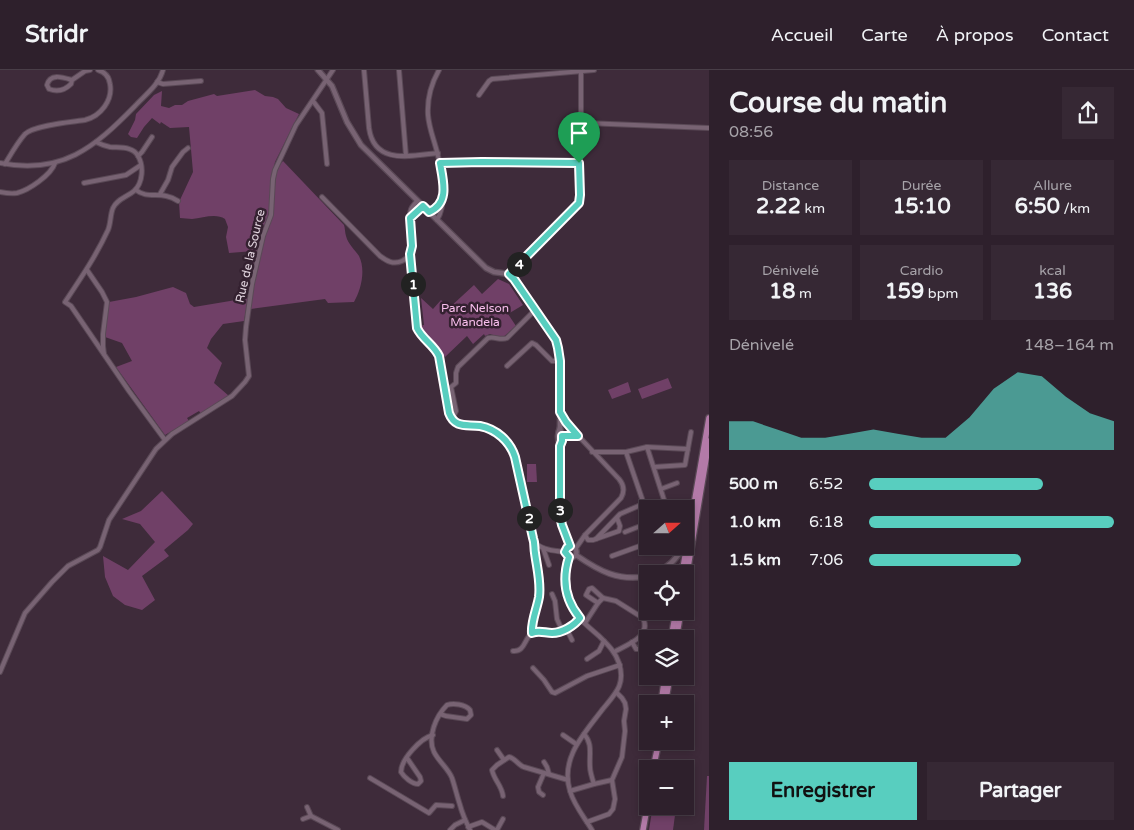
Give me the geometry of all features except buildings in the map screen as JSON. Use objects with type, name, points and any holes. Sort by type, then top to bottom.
[{"type":"main road","points":[[694,514],[709,418]]},
{"type":"main road","points":[[694,519],[709,441]]},
{"type":"main road","points":[[641,830],[645,815]]},
{"type":"street","points":[[72,80],[57,77],[48,81],[47,85],[52,91],[64,89],[71,84],[72,80],[85,71],[90,70]]},
{"type":"street","points":[[98,70],[107,75],[111,87],[109,101],[102,110],[91,119],[31,130],[25,134],[3,163],[30,167],[42,166],[55,163],[82,151],[96,142],[116,124],[157,82],[163,70]]},
{"type":"street","points":[[318,70],[328,79],[332,86],[347,122],[361,146],[486,268],[494,272],[509,274],[552,334],[558,348],[560,361],[560,436],[562,441],[560,446],[560,516],[570,546]]},
{"type":"street","name":"Rue de la Source","points":[[0,672],[25,613],[68,566],[98,550],[109,520],[151,456],[164,440],[232,396],[249,376],[245,340],[246,327],[252,284],[263,236],[271,215],[275,170],[296,125],[333,70]]},
{"type":"street","points":[[364,70],[369,128],[375,145],[383,152],[391,155],[406,156],[438,153]]},
{"type":"street","points":[[399,70],[406,156]]},
{"type":"street","points":[[437,220],[442,211],[442,184],[440,163],[431,132],[428,108],[432,86],[439,70]]},
{"type":"street","points":[[509,274],[579,203],[578,128],[575,127],[574,122],[581,113],[581,70]]},
{"type":"street","points":[[479,95],[492,79],[594,70]]},
{"type":"street","points":[[157,82],[163,84],[202,81]]},
{"type":"street","points":[[313,101],[322,113],[327,164]]},
{"type":"street","points":[[579,118],[584,120],[584,123]]},
{"type":"street","points":[[584,123],[709,128]]},
{"type":"street","points":[[578,128],[583,126],[584,123]]},
{"type":"street","points":[[138,156],[152,137]]},
{"type":"street","points":[[96,142],[111,147],[132,150],[138,156],[142,173],[136,190],[115,205],[109,228],[87,270],[65,302],[71,306],[164,440]]},
{"type":"street","points":[[160,194],[168,180],[172,167],[188,148]]},
{"type":"street","points":[[0,192],[13,194],[22,190],[46,175],[55,163]]},
{"type":"street","points":[[440,163],[579,163]]},
{"type":"street","points":[[84,183],[126,175],[141,165]]},
{"type":"street","points":[[136,190],[143,194],[160,194],[178,201]]},
{"type":"street","points":[[322,197],[387,261],[392,263],[400,262],[405,260],[410,254]]},
{"type":"street","points":[[417,201],[411,208],[410,213],[412,246],[410,254],[417,328],[439,356],[449,413],[452,420],[461,425],[479,426],[488,429],[509,444],[515,457],[533,538],[543,548],[565,552],[569,557],[566,572],[566,588],[571,605],[580,618],[614,652],[620,665],[621,678],[616,693],[576,744],[569,763],[568,780],[570,791],[574,802],[592,830]]},
{"type":"street","points":[[429,212],[438,208],[442,201]]},
{"type":"street","points":[[410,218],[423,206]]},
{"type":"street","points":[[87,270],[107,302],[102,346],[104,355]]},
{"type":"street","points":[[452,420],[456,410],[451,387],[456,383],[458,367],[488,338],[503,340],[507,338],[535,310]]},
{"type":"street","points":[[507,366],[532,343],[552,360],[560,361]]},
{"type":"street","points":[[560,412],[569,426],[619,479],[624,490],[616,504],[585,535],[576,548],[576,554]]},
{"type":"street","points":[[560,428],[569,426]]},
{"type":"street","points":[[654,467],[685,465],[691,432]]},
{"type":"street","points":[[560,436],[578,436]]},
{"type":"street","points":[[592,452],[626,452],[647,447],[688,449]]},
{"type":"street","points":[[647,447],[664,500]]},
{"type":"street","points":[[626,452],[643,500]]},
{"type":"street","points":[[661,489],[677,483]]},
{"type":"street","points":[[596,539],[621,513],[639,506]]},
{"type":"street","points":[[585,535],[588,540],[619,531],[617,518]]},
{"type":"street","points":[[625,532],[639,527]]},
{"type":"street","points":[[513,651],[521,649],[532,633],[539,591],[539,576],[534,551],[536,543]]},
{"type":"street","points":[[570,546],[576,548]]},
{"type":"street","points":[[565,552],[570,546]]},
{"type":"street","points":[[612,556],[639,546]]},
{"type":"street","points":[[543,548],[549,565]]},
{"type":"street","points":[[569,557],[573,557],[576,554]]},
{"type":"street","points":[[576,554],[596,568],[615,576],[639,577]]},
{"type":"street","points":[[670,565],[679,555]]},
{"type":"street","points":[[598,603],[586,595],[589,589],[592,588],[603,598],[616,601],[643,618],[645,622],[644,630]]},
{"type":"street","points":[[552,594],[557,619],[572,640]]},
{"type":"street","points":[[585,623],[603,598]]},
{"type":"street","points":[[532,633],[539,631],[554,633],[575,624],[580,618]]},
{"type":"street","points":[[614,652],[639,638]]},
{"type":"street","points":[[587,659],[599,651],[604,641]]},
{"type":"street","points":[[632,642],[636,649],[639,649]]},
{"type":"street","points":[[533,668],[552,692],[555,693],[587,676],[620,665]]},
{"type":"street","points":[[587,822],[609,814],[612,811],[615,799],[612,780],[621,760],[625,735],[624,721],[626,709],[622,698],[616,693]]},
{"type":"street","points":[[440,714],[466,719],[471,716],[470,710],[468,706],[447,705],[440,714],[436,722],[432,742],[434,750],[450,775],[469,828],[482,822],[496,830],[503,819]]},
{"type":"street","points":[[584,734],[590,746],[590,765],[594,784]]},
{"type":"street","points":[[407,758],[420,777],[421,780],[418,784],[415,784],[401,772],[401,768],[407,758],[418,744],[428,736],[433,735]]},
{"type":"street","points":[[563,735],[576,744]]},
{"type":"street","points":[[497,750],[504,760]]},
{"type":"street","points":[[503,796],[492,770],[511,757],[524,767],[568,780]]},
{"type":"street","points":[[543,795],[538,792],[538,787],[546,774],[547,767],[544,762]]},
{"type":"street","points":[[370,778],[429,813],[436,805],[452,806]]},
{"type":"street","points":[[570,791],[612,780]]},
{"type":"street","points":[[307,808],[312,816],[338,830]]},
{"type":"street","points":[[303,819],[312,816]]},
{"type":"street","points":[[450,830],[465,820]]},
{"type":"green space","points":[[255,90],[265,96],[278,99],[286,108],[299,114],[275,162],[271,182],[270,214],[260,235],[253,269],[254,251],[229,253],[226,237],[228,227],[225,219],[214,216],[192,219],[180,218],[179,202],[193,172],[189,127],[170,128],[152,118],[137,138],[131,137],[128,134],[136,114],[154,95],[162,91],[161,106],[169,108],[214,94],[217,96]]},
{"type":"green space","points":[[283,161],[344,225],[347,239],[359,256],[362,267],[361,286],[354,302],[328,303],[325,299],[251,309],[253,284],[263,240],[273,216],[276,169]]},
{"type":"green space","name":"Parc Nelson Mandela","points":[[498,279],[509,284],[523,305],[508,314],[516,326],[502,338],[490,334],[485,336],[484,334],[473,344],[467,336],[445,357],[420,326],[424,325],[421,298],[433,309],[441,300],[449,308],[474,285],[482,294]]},
{"type":"green space","points":[[173,287],[186,293],[190,304],[194,307],[248,298],[244,321],[223,324],[211,339],[207,348],[222,363],[214,383],[229,396],[201,414],[199,411],[187,418],[189,421],[165,435],[116,367],[132,361],[122,343],[105,337],[109,302]]},
{"type":"green space","points":[[668,378],[672,388],[642,399],[638,389]]},
{"type":"green space","points":[[628,382],[631,392],[612,399],[608,390]]},
{"type":"green space","points":[[527,464],[536,464],[537,482],[527,482]]},
{"type":"green space","points":[[162,491],[193,524],[164,550],[169,556],[142,576],[155,600],[142,610],[125,605],[113,596],[105,577],[103,556],[128,570],[155,542],[140,524],[122,519],[141,511]]},
{"type":"green space","points":[[707,776],[709,776],[709,830],[704,830]]},
{"type":"green space","points":[[651,815],[675,815],[673,830],[649,830]]},
{"type":"route","points":[[440,163],[579,163],[579,203],[509,274],[556,340],[560,354],[560,412],[578,436],[562,436],[560,446],[560,516],[570,546],[565,552],[569,557],[565,577],[567,595],[580,618],[572,626],[558,632],[539,631],[532,633],[539,591],[539,576],[534,551],[536,543],[533,538],[515,457],[509,444],[495,432],[479,426],[461,425],[454,422],[450,417],[439,356],[417,328],[410,254],[412,246],[410,218],[423,206],[429,212],[440,205],[443,196],[440,163]]}]
